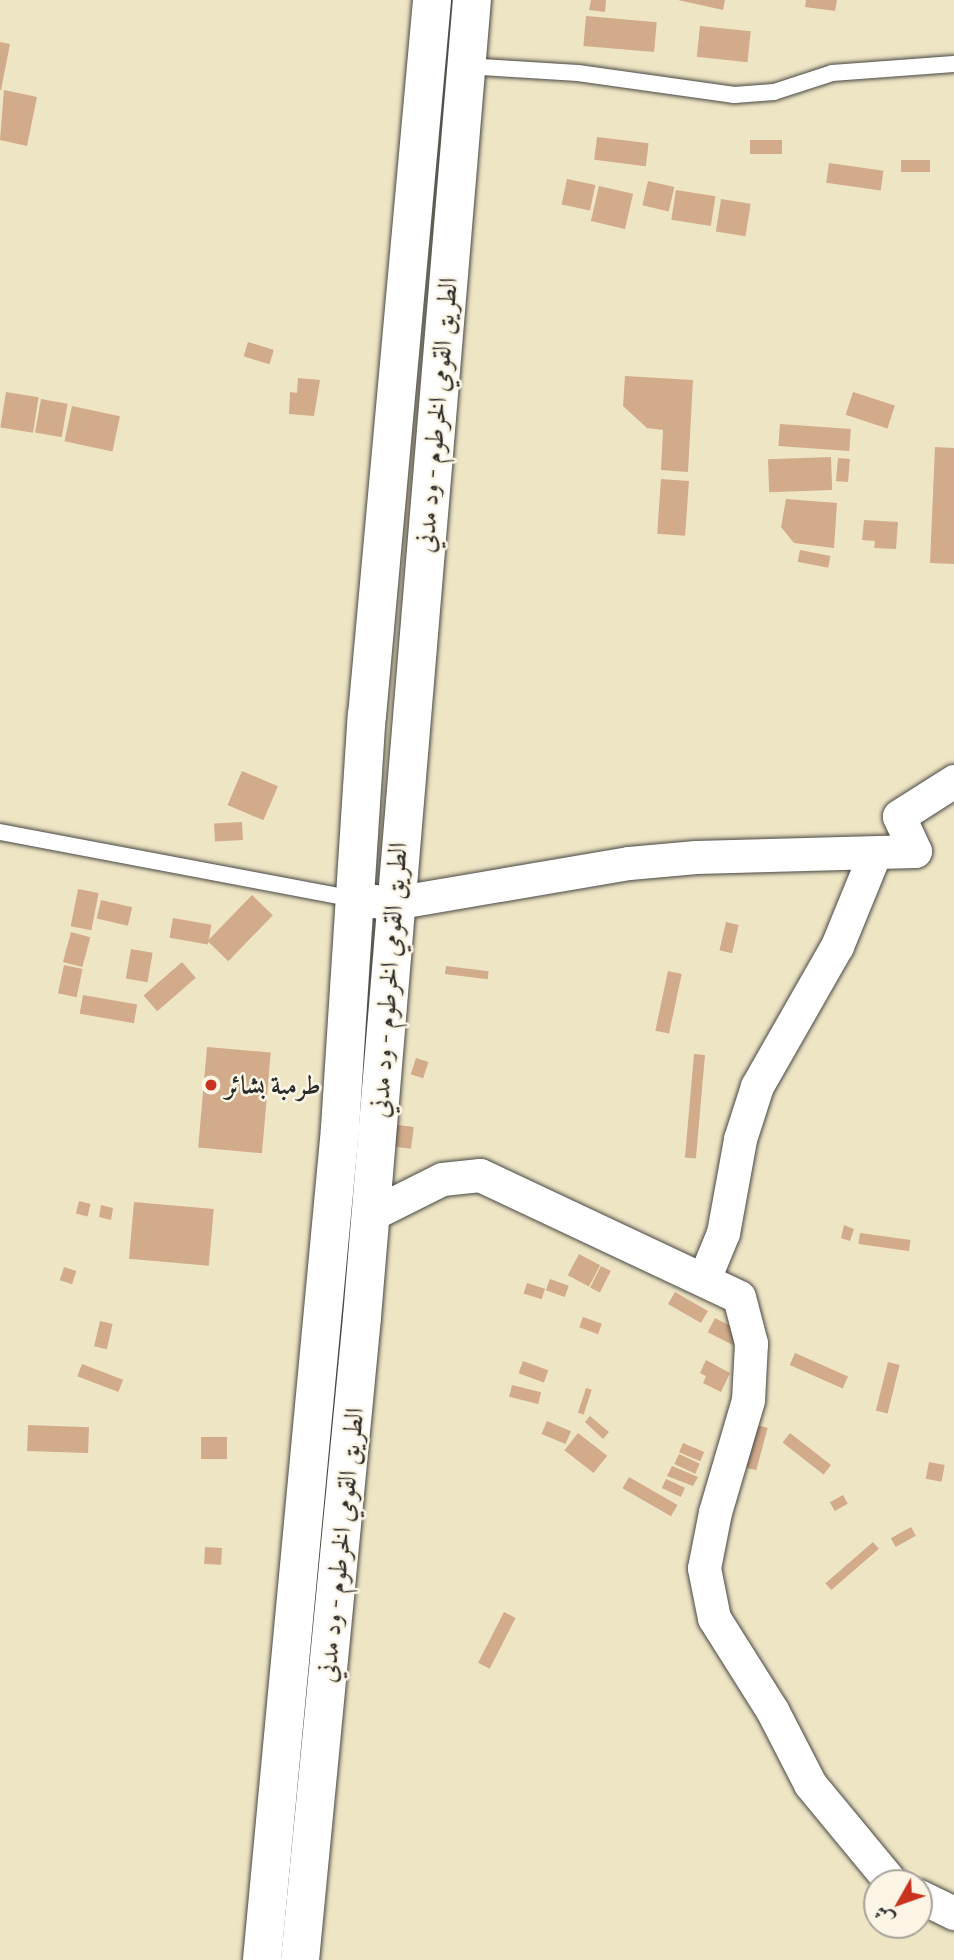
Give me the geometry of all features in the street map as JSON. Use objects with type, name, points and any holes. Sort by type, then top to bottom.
[{"type":"highway","name":"الطريق القومي الخرطوم - ود مدني","points":[[262,1960],[340,1128],[354,899],[432,0]]},
{"type":"highway","name":"الطريق القومي الخرطوم - ود مدني","points":[[300,1960],[370,1215],[394,903],[472,0]]},
{"type":"street","points":[[354,899],[394,903],[629,863],[762,854],[915,851],[899,816],[954,781]]},
{"type":"street","points":[[704,1279],[723,1233],[740,1139],[757,1086],[836,946],[875,853]]},
{"type":"street","points":[[370,1215],[442,1179],[480,1175],[739,1297],[751,1343],[748,1400],[715,1511],[704,1568],[714,1618],[772,1710],[810,1784],[880,1869]]},
{"type":"street","points":[[933,1903],[954,1913]]},
{"type":"lane","points":[[465,66],[578,72],[734,95],[774,92],[832,73],[954,64]]},
{"type":"lane","points":[[0,832],[354,899]]},
{"type":"building","points":[[591,0],[606,0],[605,12],[589,10]]},
{"type":"building","points":[[678,0],[725,0],[723,10]]},
{"type":"building","points":[[806,0],[837,0],[835,11],[805,7]]},
{"type":"building","points":[[586,16],[657,22],[654,52],[583,46]]},
{"type":"building","points":[[700,26],[751,31],[747,62],[697,57]]},
{"type":"building","points":[[0,42],[10,44],[1,90],[0,90]]},
{"type":"building","points":[[4,90],[37,97],[27,146],[0,140]]},
{"type":"building","points":[[597,137],[649,143],[646,166],[594,160]]},
{"type":"building","points":[[750,140],[782,140],[782,154],[750,154]]},
{"type":"building","points":[[901,160],[930,160],[930,172],[901,172]]},
{"type":"building","points":[[829,163],[883,171],[881,190],[826,183]]},
{"type":"building","points":[[567,179],[595,185],[590,210],[562,204]]},
{"type":"building","points":[[648,181],[674,187],[669,211],[642,205]]},
{"type":"building","points":[[599,186],[633,194],[625,229],[591,221]]},
{"type":"building","points":[[676,190],[716,196],[711,226],[671,220]]},
{"type":"building","points":[[721,199],[751,204],[745,236],[716,232]]},
{"type":"building","points":[[248,342],[274,350],[269,364],[244,356]]},
{"type":"building","points":[[625,376],[693,380],[688,472],[661,470],[663,430],[647,428],[623,406]]},
{"type":"building","points":[[298,378],[320,380],[314,416],[289,414],[290,392],[297,393]]},
{"type":"building","points":[[6,392],[39,397],[33,433],[0,428]]},
{"type":"building","points":[[853,392],[895,406],[887,428],[846,415]]},
{"type":"building","points":[[41,399],[68,404],[62,437],[35,432]]},
{"type":"building","points":[[72,406],[120,416],[112,451],[65,441]]},
{"type":"building","points":[[780,424],[851,429],[849,451],[778,446]]},
{"type":"building","points":[[935,447],[954,448],[954,564],[930,563]]},
{"type":"building","points":[[831,457],[832,490],[769,492],[768,459]]},
{"type":"building","points":[[838,458],[850,459],[848,482],[836,481]]},
{"type":"building","points":[[661,479],[689,481],[685,536],[657,534]]},
{"type":"building","points":[[786,499],[837,503],[834,548],[794,543],[781,527]]},
{"type":"building","points":[[864,520],[898,522],[896,549],[874,548],[875,541],[862,540]]},
{"type":"building","points":[[800,550],[830,556],[828,568],[798,562]]},
{"type":"building","points":[[242,771],[278,786],[263,820],[228,805]]},
{"type":"building","points":[[242,822],[243,840],[215,841],[214,823]]},
{"type":"building","points":[[78,889],[99,893],[91,930],[71,926]]},
{"type":"building","points":[[252,895],[273,915],[228,961],[208,941]]},
{"type":"building","points":[[101,900],[132,907],[128,926],[97,919]]},
{"type":"building","points":[[173,918],[211,925],[208,944],[170,938]]},
{"type":"building","points":[[726,922],[739,925],[732,953],[719,950]]},
{"type":"building","points":[[71,932],[90,937],[82,967],[63,962]]},
{"type":"building","points":[[131,949],[153,953],[147,982],[126,979]]},
{"type":"building","points":[[182,962],[196,978],[157,1011],[144,995]]},
{"type":"building","points":[[64,965],[83,969],[77,997],[58,993]]},
{"type":"building","points":[[446,966],[489,971],[488,979],[445,974]]},
{"type":"building","points":[[668,971],[682,974],[669,1034],[655,1031]]},
{"type":"building","points":[[83,995],[137,1005],[134,1023],[80,1014]]},
{"type":"building","points":[[207,1047],[271,1053],[262,1153],[198,1148]]},
{"type":"building","points":[[694,1054],[705,1055],[696,1159],[685,1158]]},
{"type":"building","points":[[416,1058],[428,1062],[423,1078],[411,1074]]},
{"type":"building","points":[[382,1123],[414,1127],[411,1149],[379,1145]]},
{"type":"building","points":[[79,1201],[91,1204],[87,1217],[76,1214]]},
{"type":"building","points":[[134,1202],[214,1209],[209,1266],[129,1259]]},
{"type":"building","points":[[101,1205],[113,1208],[111,1220],[99,1217]]},
{"type":"building","points":[[844,1225],[854,1229],[850,1241],[841,1238]]},
{"type":"building","points":[[860,1233],[911,1240],[909,1251],[858,1244]]},
{"type":"building","points":[[579,1254],[600,1265],[589,1286],[568,1275]]},
{"type":"building","points":[[601,1266],[611,1271],[600,1292],[590,1287]]},
{"type":"building","points":[[64,1267],[76,1271],[72,1284],[60,1280]]},
{"type":"building","points":[[550,1279],[569,1286],[565,1297],[546,1290]]},
{"type":"building","points":[[527,1283],[545,1289],[542,1299],[524,1293]]},
{"type":"building","points":[[675,1292],[708,1311],[701,1323],[668,1304]]},
{"type":"building","points":[[583,1317],[602,1324],[598,1334],[579,1327]]},
{"type":"building","points":[[715,1318],[740,1331],[733,1345],[708,1332]]},
{"type":"building","points":[[100,1321],[113,1324],[107,1349],[94,1346]]},
{"type":"building","points":[[795,1353],[848,1377],[843,1388],[790,1365]]},
{"type":"building","points":[[706,1360],[730,1373],[721,1392],[703,1383],[706,1376],[700,1373]]},
{"type":"building","points":[[523,1361],[548,1370],[544,1382],[519,1373]]},
{"type":"building","points":[[888,1362],[900,1365],[888,1413],[876,1411]]},
{"type":"building","points":[[82,1364],[123,1380],[118,1392],[77,1376]]},
{"type":"building","points":[[512,1385],[541,1392],[538,1404],[509,1397]]},
{"type":"building","points":[[586,1388],[592,1390],[584,1415],[578,1413]]},
{"type":"building","points":[[590,1416],[609,1432],[603,1439],[585,1422]]},
{"type":"building","points":[[547,1421],[571,1431],[565,1444],[542,1434]]},
{"type":"building","points":[[28,1425],[89,1427],[88,1453],[27,1451]]},
{"type":"building","points":[[757,1425],[768,1428],[756,1470],[746,1468]]},
{"type":"building","points":[[578,1433],[607,1456],[594,1473],[564,1450]]},
{"type":"building","points":[[790,1433],[831,1465],[824,1474],[783,1442]]},
{"type":"building","points":[[201,1437],[227,1437],[227,1459],[201,1459]]},
{"type":"building","points":[[683,1443],[704,1452],[700,1461],[679,1452]]},
{"type":"building","points":[[679,1454],[700,1464],[695,1474],[674,1464]]},
{"type":"building","points":[[929,1462],[945,1465],[941,1482],[926,1479]]},
{"type":"building","points":[[672,1466],[698,1477],[693,1486],[667,1476]]},
{"type":"building","points":[[629,1477],[677,1505],[671,1516],[622,1488]]},
{"type":"building","points":[[666,1479],[685,1488],[681,1497],[662,1488]]},
{"type":"building","points":[[843,1495],[848,1504],[835,1511],[830,1502]]},
{"type":"building","points":[[911,1527],[916,1536],[896,1547],[891,1538]]},
{"type":"building","points":[[873,1542],[879,1549],[831,1590],[825,1583]]},
{"type":"building","points":[[205,1547],[222,1548],[221,1565],[204,1564]]},
{"type":"building","points":[[504,1612],[516,1618],[490,1669],[478,1663]]},
{"type":"place","name":"طرمبة بشائر","points":[[211,1085]]}]
